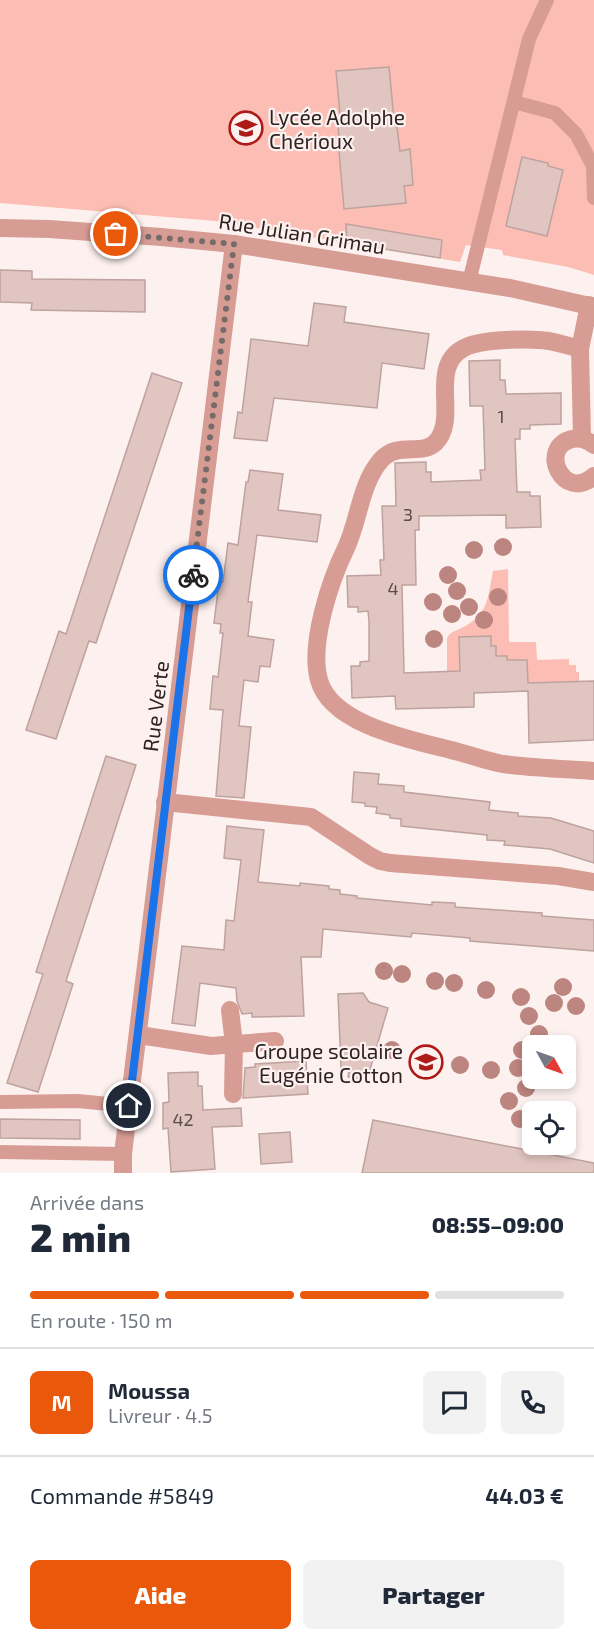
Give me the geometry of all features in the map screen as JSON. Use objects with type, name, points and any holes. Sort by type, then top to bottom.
[{"type":"street","name":"Rue Julian Grimau","points":[[0,228],[49,229],[234,244],[510,288],[591,306]]},
{"type":"street","name":"Rue Verte","points":[[123,1173],[123,1154],[165,802],[234,244]]},
{"type":"street","points":[[591,306],[580,349],[588,442],[567,441],[561,446],[555,459],[559,473],[571,482],[585,482],[594,476]]},
{"type":"street","points":[[580,349],[548,341],[482,341],[461,349],[453,358],[445,376],[445,419],[439,439],[430,447],[399,449],[389,453],[380,461],[367,485],[352,534],[336,569],[324,607],[319,640],[318,671],[322,688],[340,710],[360,722],[393,735],[498,763],[594,771]]},
{"type":"street","points":[[165,802],[311,817],[370,856],[390,863],[558,876],[594,882]]},
{"type":"street","points":[[230,1010],[234,1044],[233,1094]]},
{"type":"street","points":[[139,1035],[212,1046],[275,1041]]},
{"type":"lane","points":[[469,282],[529,39],[547,0]]},
{"type":"lane","points":[[514,102],[555,113],[576,134],[593,166],[594,198]]},
{"type":"lane","points":[[0,1102],[78,1101],[129,1106]]},
{"type":"lane","points":[[0,1152],[123,1154]]},
{"type":"shaded area","name":"Lycée Adolphe Chérioux","points":[[0,0],[594,0],[594,275],[568,267],[503,255],[502,250],[466,245],[460,262],[215,221],[0,203]]},
{"type":"shaded area","points":[[508,569],[509,642],[536,642],[537,660],[569,659],[569,665],[576,665],[579,681],[527,683],[507,660],[507,656],[496,656],[496,646],[491,646],[490,636],[459,637],[460,671],[447,671],[447,638],[451,633],[474,620],[484,609],[493,571]]},
{"type":"building","points":[[389,67],[394,120],[396,119],[400,151],[410,149],[413,185],[404,186],[406,203],[344,209],[338,139],[338,124],[341,124],[336,71]]},
{"type":"building","points":[[522,157],[548,163],[548,166],[563,170],[547,236],[506,226]]},
{"type":"building","points":[[346,224],[442,240],[440,258],[347,243]]},
{"type":"building","points":[[0,270],[32,271],[32,279],[145,280],[145,312],[31,310],[32,303],[0,302]]},
{"type":"building","points":[[314,303],[346,307],[344,322],[429,334],[424,369],[382,363],[377,408],[274,398],[267,441],[234,438],[238,412],[242,413],[251,339],[308,346]]},
{"type":"building","points":[[500,360],[500,380],[505,380],[506,394],[561,393],[561,424],[530,425],[530,429],[520,429],[520,439],[515,439],[517,492],[530,492],[530,496],[540,496],[541,527],[506,528],[506,515],[419,516],[419,530],[415,530],[416,585],[402,585],[404,673],[460,671],[459,637],[491,636],[491,646],[496,646],[496,656],[507,656],[507,660],[527,660],[528,683],[594,681],[594,740],[529,743],[528,691],[474,693],[474,707],[396,709],[395,696],[352,698],[351,666],[360,666],[360,662],[369,661],[369,621],[368,611],[358,612],[358,607],[348,607],[347,576],[381,575],[380,560],[384,560],[382,506],[396,506],[395,463],[426,462],[426,472],[431,472],[431,482],[481,480],[480,470],[485,470],[483,406],[470,406],[469,361]]},
{"type":"building","points":[[152,373],[182,383],[96,643],[89,641],[56,739],[26,730],[59,631],[66,634]]},
{"type":"building","points":[[250,470],[283,474],[278,510],[321,515],[317,542],[257,535],[248,602],[252,602],[248,636],[274,640],[270,667],[260,666],[258,682],[244,680],[239,726],[251,727],[244,798],[216,796],[223,710],[210,709],[213,676],[218,677],[223,633],[220,633],[221,624],[214,623],[219,582],[223,582],[228,543],[238,545],[246,482],[248,482]]},
{"type":"building","points":[[106,756],[136,765],[66,981],[73,984],[38,1092],[7,1083],[43,974],[36,972]]},
{"type":"building","points":[[354,772],[379,774],[378,784],[404,786],[404,792],[490,802],[489,810],[518,813],[518,816],[551,818],[594,831],[594,863],[550,849],[504,845],[505,841],[487,840],[487,835],[401,826],[401,819],[376,813],[377,807],[352,802]]},
{"type":"building","points":[[227,826],[264,830],[258,882],[329,886],[329,889],[340,890],[340,894],[357,896],[357,898],[432,905],[432,902],[455,903],[455,907],[542,913],[542,916],[594,920],[594,951],[470,941],[470,938],[412,933],[411,937],[323,929],[321,957],[301,957],[304,1016],[252,1017],[252,1013],[242,1014],[237,1001],[236,988],[200,983],[195,1026],[172,1023],[182,946],[224,950],[226,920],[234,921],[241,860],[224,858]]},
{"type":"building","points":[[363,993],[369,1002],[388,1008],[367,1080],[348,1077],[349,1072],[341,1069],[338,994]]},
{"type":"building","points":[[306,1061],[308,1094],[243,1098],[245,1068],[255,1067],[255,1064]]},
{"type":"building","points":[[198,1072],[198,1086],[202,1086],[203,1110],[241,1108],[242,1126],[212,1127],[215,1169],[171,1172],[168,1128],[163,1129],[163,1103],[169,1102],[168,1073]]},
{"type":"building","points":[[0,1119],[80,1120],[80,1139],[0,1138]]},
{"type":"building","points":[[373,1120],[522,1149],[522,1155],[553,1155],[594,1163],[594,1173],[362,1173]]},
{"type":"building","points":[[290,1132],[292,1162],[261,1164],[259,1134]]},
{"type":"way so far","points":[[116,234],[234,244],[193,575]]},
{"type":"place","name":"Lycée Adolphe Chérioux","points":[[246,128]]},
{"type":"place","name":"Groupe scolaire Eugénie Cotton","points":[[426,1062]]},
{"type":"route","points":[[129,1106],[193,575]]}]
